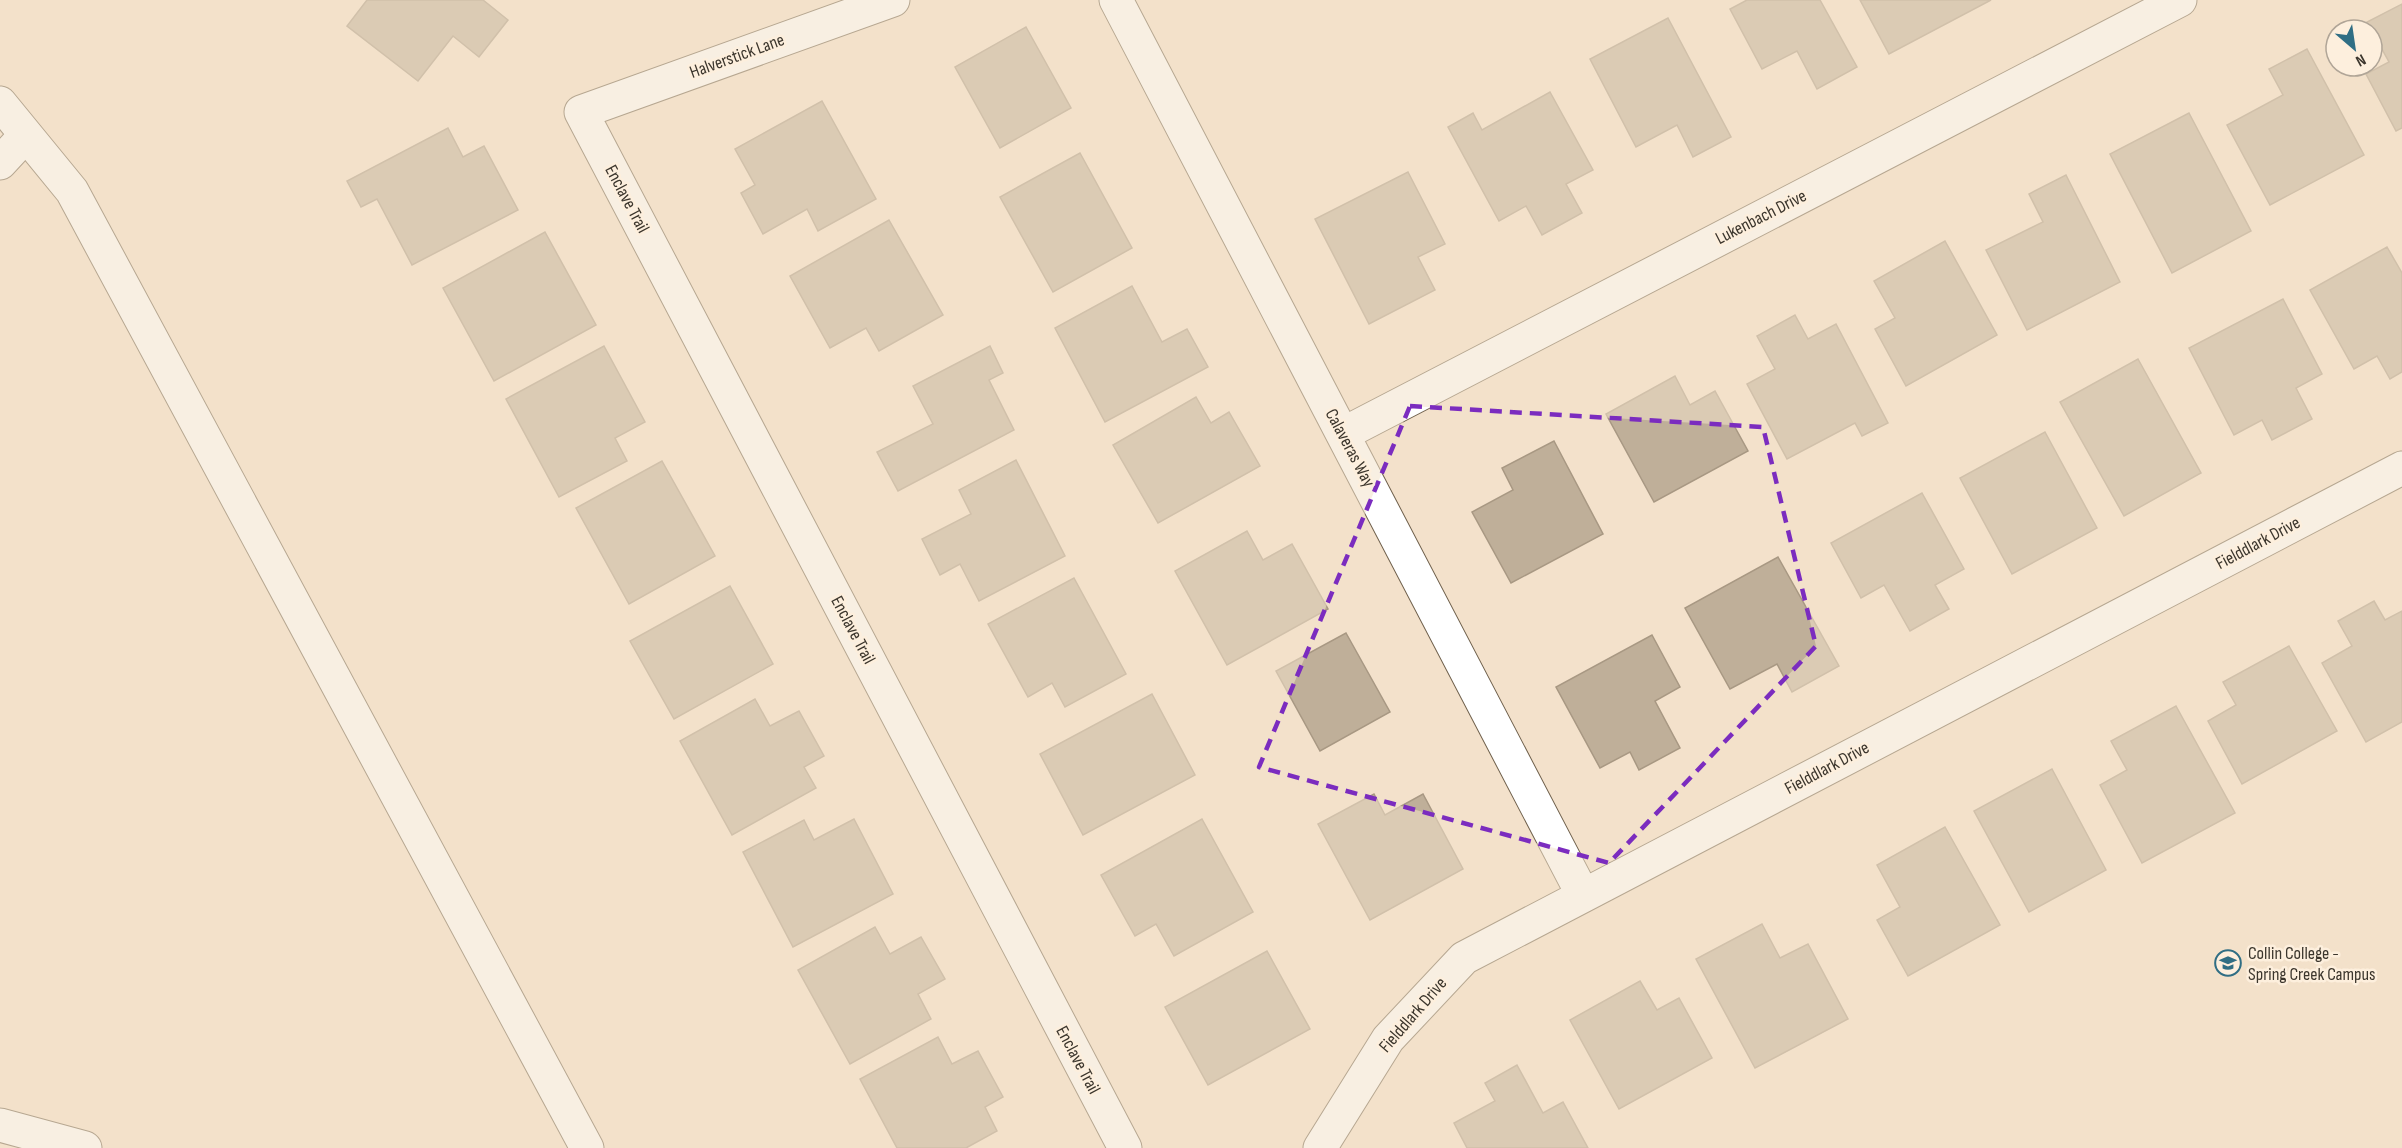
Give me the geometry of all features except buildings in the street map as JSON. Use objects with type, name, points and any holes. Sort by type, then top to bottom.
[{"type":"street","name":"Halverstick Lane","points":[[581,112],[893,0]]},
{"type":"street","name":"Calaveras Way","points":[[1116,0],[1583,896]]},
{"type":"street","name":"Lukenbach Drive","points":[[1343,434],[2180,0]]},
{"type":"street","points":[[0,103],[72,190],[587,1148]]},
{"type":"street","name":"Enclave Trail","points":[[581,112],[1125,1148]]},
{"type":"street","points":[[0,163],[25,136]]},
{"type":"street","name":"Fielddlark Drive","points":[[1320,1148],[1388,1039],[1464,958],[2402,468]]},
{"type":"street","points":[[0,1125],[85,1148]]},
{"type":"highlighted area","points":[[1410,406],[1763,427],[1816,646],[1609,863],[1259,767]]},
{"type":"place","name":"Collin College - Spring Creek Campus","points":[[2228,963]]}]
